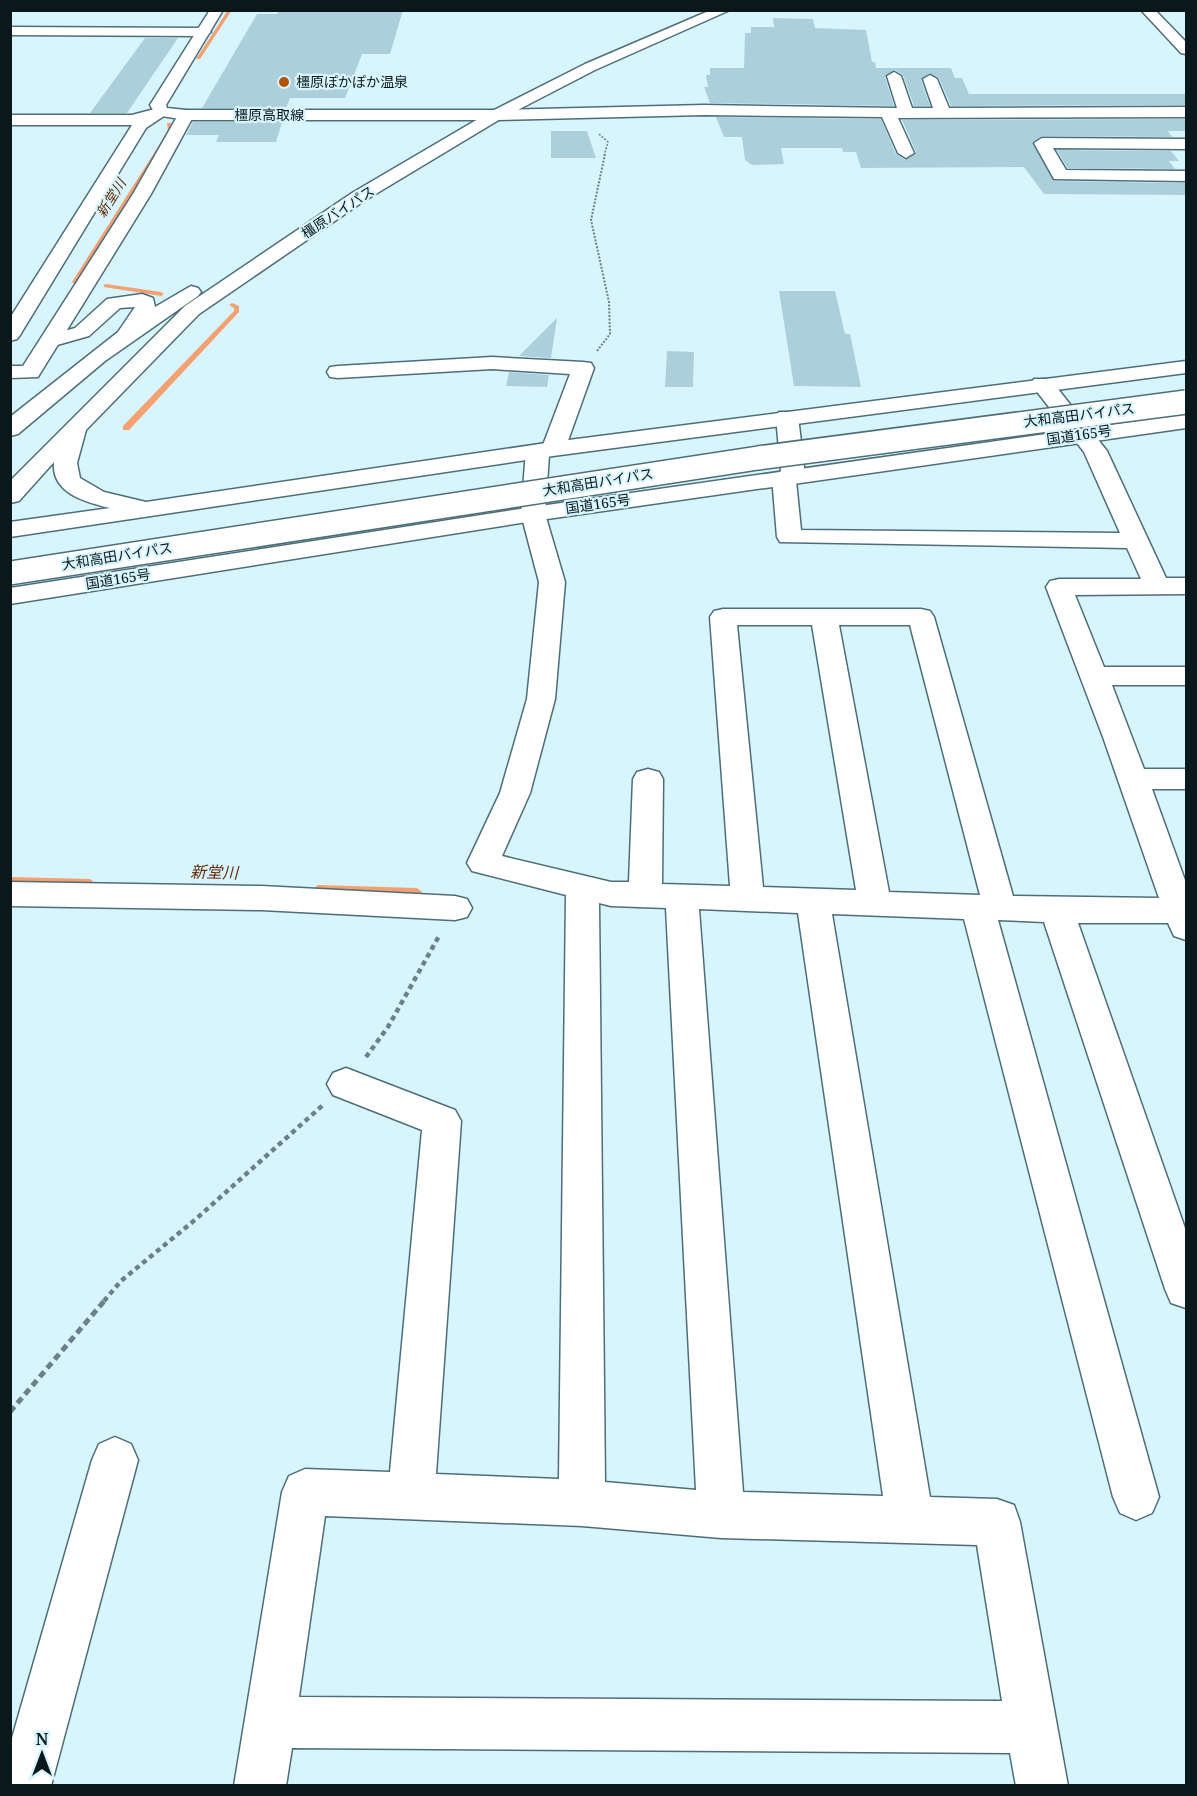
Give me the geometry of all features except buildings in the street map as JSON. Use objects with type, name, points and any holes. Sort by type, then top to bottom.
[{"type":"main road","points":[[162,112],[158,105],[217,10]]},
{"type":"main road","name":"橿原バイパス","points":[[10,429],[44,398],[123,337],[353,188],[475,115],[579,59],[691,10]]},
{"type":"main road","name":"橿原バイパス","points":[[10,496],[192,310],[358,197],[496,115],[590,67],[724,10]]},
{"type":"main road","points":[[1147,10],[1186,50]]},
{"type":"main road","points":[[10,31],[204,32]]},
{"type":"main road","points":[[894,76],[906,113]]},
{"type":"main road","points":[[930,79],[943,113]]},
{"type":"main road","points":[[851,86],[860,112]]},
{"type":"main road","name":"橿原高取線","points":[[162,112],[186,115],[496,115],[779,105],[860,112],[906,113],[1186,112]]},
{"type":"main road","points":[[10,120],[132,120],[162,112]]},
{"type":"main road","points":[[10,335],[140,125],[162,112]]},
{"type":"main road","points":[[888,112],[906,153]]},
{"type":"main road","points":[[10,372],[30,372],[142,194],[186,115]]},
{"type":"main road","points":[[874,129],[896,129]]},
{"type":"main road","points":[[1186,144],[1042,143],[1060,175],[1186,176]]},
{"type":"main road","points":[[50,341],[68,338],[88,329],[114,303],[136,299],[146,302],[145,309],[123,337]]},
{"type":"main road","points":[[338,372],[492,363],[583,368],[546,450],[533,514],[552,582],[541,699],[515,793],[483,863],[612,894],[1057,910],[1184,917],[1059,587],[1186,586]]},
{"type":"main road","points":[[10,530],[546,450],[1186,367]]},
{"type":"main road","points":[[1042,384],[1095,451],[1134,541],[1157,586]]},
{"type":"main road","name":"大和高田バイパス","points":[[10,553],[755,441],[1186,385]]},
{"type":"main road","name":"大和高田バイパス","points":[[10,573],[758,458],[1186,402]]},
{"type":"main road","points":[[787,417],[789,537],[1134,541]]},
{"type":"main road","name":"国道165号","points":[[10,596],[533,514],[1186,421]]},
{"type":"main road","points":[[75,428],[66,467],[66,476],[72,484],[81,490],[108,500],[169,507]]},
{"type":"main road","points":[[748,899],[723,617],[921,617],[989,908],[1136,1497]]},
{"type":"main road","points":[[824,617],[875,904]]},
{"type":"main road","points":[[1094,676],[1186,676]]},
{"type":"main road","points":[[648,779],[664,896],[721,1515]]},
{"type":"main road","points":[[1133,779],[1186,779]]},
{"type":"main road","points":[[582,886],[582,1503]]},
{"type":"main road","points":[[10,894],[261,898],[455,908]]},
{"type":"main road","points":[[813,902],[910,1520]]},
{"type":"main road","points":[[1057,910],[1186,1289]]},
{"type":"main road","points":[[346,1084],[442,1121],[411,1496]]},
{"type":"main road","points":[[25,1785],[115,1460]]},
{"type":"main road","points":[[260,1785],[305,1491],[582,1503],[721,1515],[997,1522],[1042,1785]]},
{"type":"main road","points":[[270,1722],[1032,1727]]},
{"type":"path","points":[[583,368],[610,334],[609,302],[591,220],[598,178],[608,142],[601,137],[589,112]]},
{"type":"path","points":[[10,1412],[121,1281],[196,1219],[346,1084],[388,1027],[455,908]]},
{"type":"waterway","name":"新堂川","points":[[198,58],[230,10]]},
{"type":"waterway","name":"新堂川","points":[[80,283],[75,282],[171,131],[169,124]]},
{"type":"waterway","name":"新堂川","points":[[106,286],[161,294]]},
{"type":"waterway","name":"新堂川","points":[[126,428],[237,311],[237,307],[232,305]]},
{"type":"waterway","name":"新堂川","points":[[10,881],[90,883]]},
{"type":"waterway","name":"新堂川","points":[[318,889],[417,892]]},
{"type":"place","name":"橿原ぽかぽか温泉","points":[[284,82]]}]
